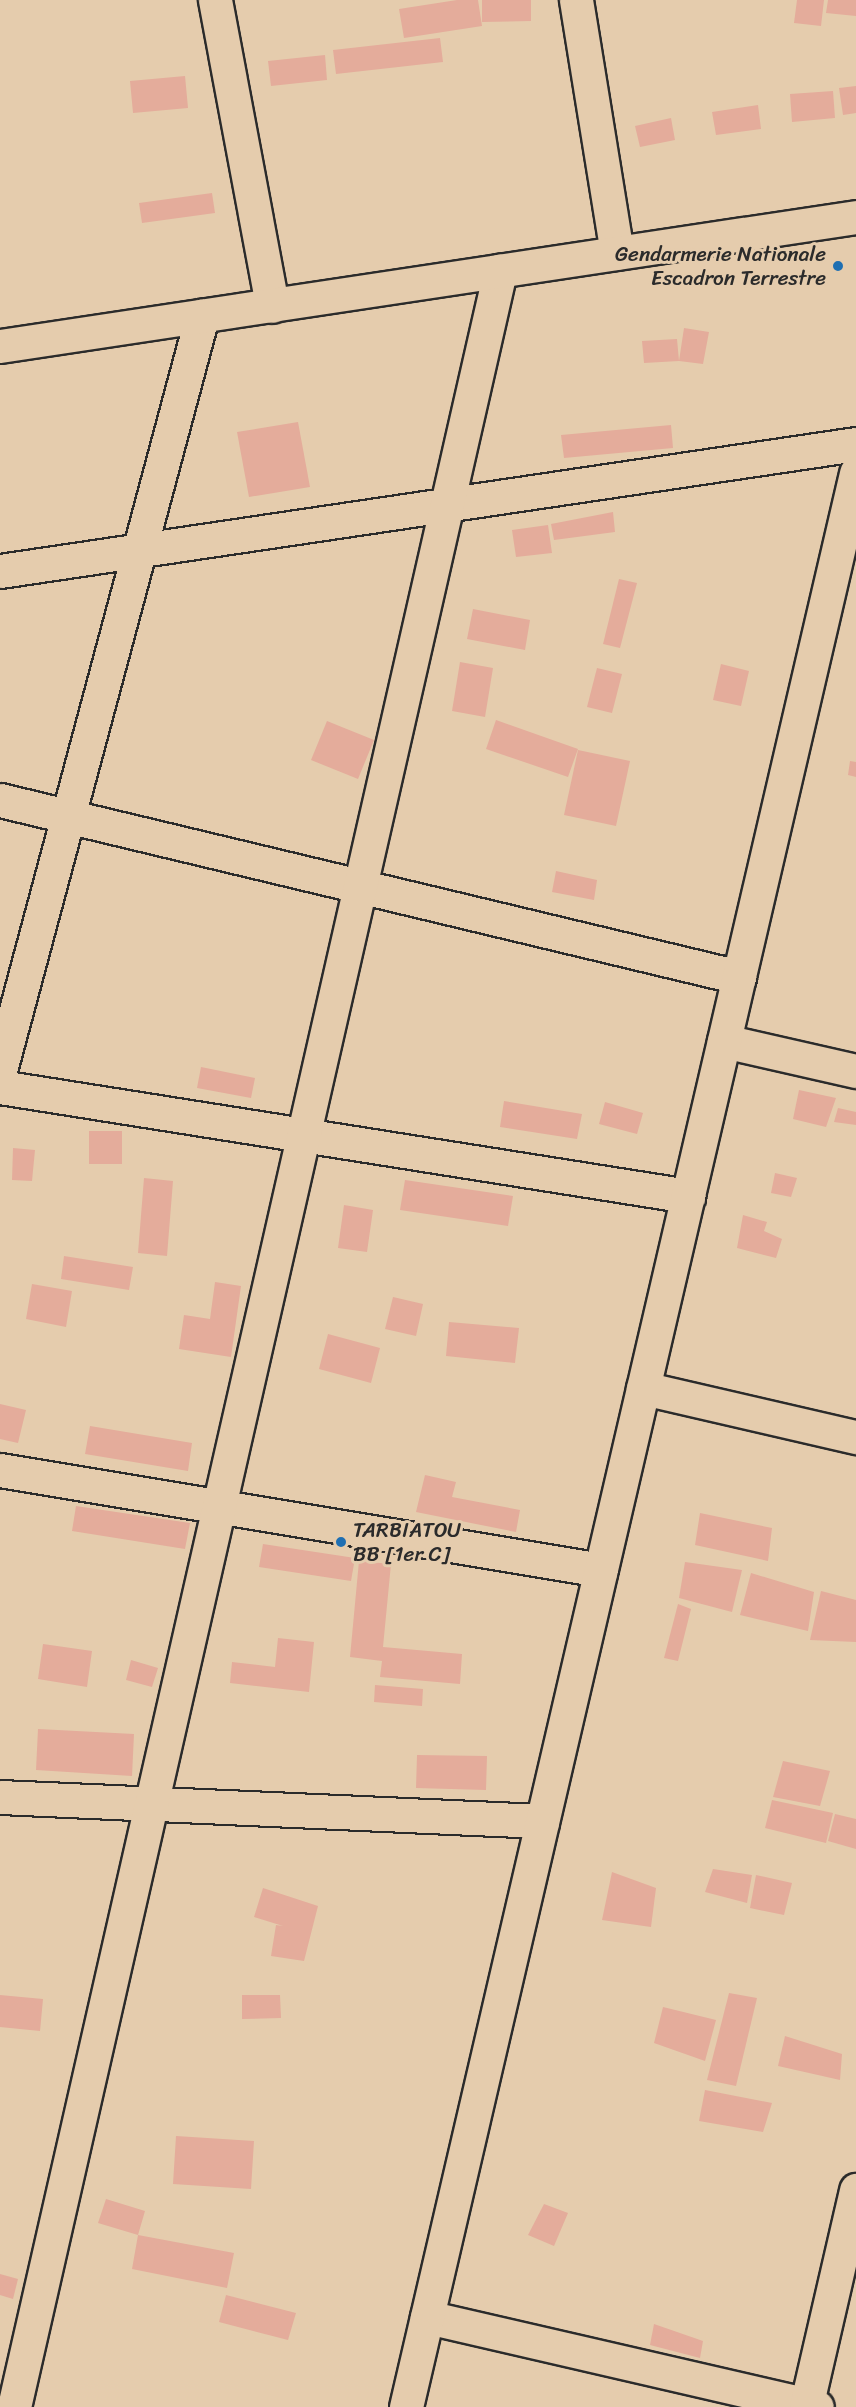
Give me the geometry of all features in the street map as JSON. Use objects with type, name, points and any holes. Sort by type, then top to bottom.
[{"type":"street","points":[[215,0],[272,306]]},
{"type":"street","points":[[576,0],[618,253]]},
{"type":"street","points":[[0,346],[856,217]]},
{"type":"street","points":[[14,2407],[450,504],[500,271]]},
{"type":"street","points":[[0,1070],[202,316]]},
{"type":"street","points":[[0,571],[856,444]]},
{"type":"street","points":[[406,2407],[856,473]]},
{"type":"street","points":[[0,800],[739,977]]},
{"type":"street","points":[[724,1041],[856,1071]]},
{"type":"street","points":[[0,1087],[688,1196]]},
{"type":"street","points":[[643,1388],[856,1437]]},
{"type":"street","points":[[0,1470],[601,1570]]},
{"type":"street","points":[[0,1797],[542,1821]]},
{"type":"street","points":[[427,2317],[810,2406],[856,2190]]},
{"type":"building","points":[[457,0],[478,0],[482,26],[404,38],[399,9]]},
{"type":"building","points":[[482,0],[531,0],[531,21],[482,22]]},
{"type":"building","points":[[797,0],[824,0],[821,26],[794,23]]},
{"type":"building","points":[[828,0],[856,0],[856,16],[826,13]]},
{"type":"building","points":[[440,38],[443,62],[336,74],[333,50]]},
{"type":"building","points":[[325,55],[327,80],[271,86],[268,61]]},
{"type":"building","points":[[185,76],[188,108],[133,113],[130,81]]},
{"type":"building","points":[[856,86],[856,113],[843,115],[839,88]]},
{"type":"building","points":[[833,91],[835,118],[792,122],[790,94]]},
{"type":"building","points":[[758,105],[761,129],[716,135],[712,112]]},
{"type":"building","points":[[671,118],[675,140],[640,147],[635,126]]},
{"type":"building","points":[[212,193],[215,213],[142,223],[139,203]]},
{"type":"building","points":[[684,328],[709,332],[703,364],[679,361]]},
{"type":"building","points":[[677,339],[679,361],[644,363],[642,341]]},
{"type":"building","points":[[298,422],[310,487],[249,497],[237,432]]},
{"type":"building","points":[[671,425],[673,448],[564,458],[561,435]]},
{"type":"building","points":[[613,512],[615,532],[554,540],[551,524]]},
{"type":"building","points":[[548,525],[552,553],[516,557],[512,530]]},
{"type":"building","points":[[619,579],[637,583],[620,648],[603,644]]},
{"type":"building","points":[[473,609],[530,620],[525,650],[467,639]]},
{"type":"building","points":[[460,662],[493,668],[485,717],[452,711]]},
{"type":"building","points":[[721,664],[749,671],[741,706],[713,700]]},
{"type":"building","points":[[597,668],[622,674],[612,713],[587,707]]},
{"type":"building","points":[[496,720],[578,749],[568,777],[486,749]]},
{"type":"building","points":[[327,721],[374,740],[358,779],[311,760]]},
{"type":"building","points":[[578,750],[630,761],[616,826],[564,815]]},
{"type":"building","points":[[850,761],[856,762],[856,777],[848,775]]},
{"type":"building","points":[[556,871],[597,880],[594,900],[552,892]]},
{"type":"building","points":[[201,1067],[255,1078],[251,1098],[197,1088]]},
{"type":"building","points":[[799,1090],[836,1098],[826,1127],[793,1119]]},
{"type":"building","points":[[504,1101],[582,1114],[577,1139],[500,1127]]},
{"type":"building","points":[[605,1102],[643,1113],[637,1134],[599,1124]]},
{"type":"building","points":[[838,1108],[856,1112],[856,1125],[834,1122]]},
{"type":"building","points":[[89,1131],[122,1131],[122,1164],[89,1164]]},
{"type":"building","points":[[13,1148],[35,1150],[32,1181],[12,1180]]},
{"type":"building","points":[[775,1173],[797,1178],[791,1197],[771,1193]]},
{"type":"building","points":[[144,1178],[173,1181],[167,1256],[138,1253]]},
{"type":"building","points":[[405,1180],[513,1196],[508,1226],[400,1210]]},
{"type":"building","points":[[344,1205],[373,1210],[367,1252],[338,1248]]},
{"type":"building","points":[[743,1215],[767,1222],[764,1231],[782,1239],[776,1258],[737,1248]]},
{"type":"building","points":[[64,1256],[133,1267],[129,1290],[61,1279]]},
{"type":"building","points":[[215,1282],[241,1286],[231,1357],[179,1349],[184,1315],[210,1319]]},
{"type":"building","points":[[32,1284],[72,1291],[66,1327],[26,1319]]},
{"type":"building","points":[[393,1297],[423,1304],[416,1336],[385,1329]]},
{"type":"building","points":[[449,1322],[519,1328],[515,1363],[446,1356]]},
{"type":"building","points":[[328,1334],[380,1348],[371,1383],[319,1369]]},
{"type":"building","points":[[0,1404],[26,1410],[18,1443],[0,1439]]},
{"type":"building","points":[[90,1426],[192,1443],[188,1471],[85,1454]]},
{"type":"building","points":[[425,1475],[456,1482],[452,1497],[520,1510],[516,1532],[416,1512]]},
{"type":"building","points":[[76,1506],[190,1523],[185,1549],[72,1531]]},
{"type":"building","points":[[700,1513],[772,1528],[768,1561],[695,1545]]},
{"type":"building","points":[[263,1544],[355,1558],[351,1581],[259,1567]]},
{"type":"building","points":[[359,1561],[391,1564],[383,1647],[462,1654],[460,1684],[380,1677],[382,1661],[350,1657]]},
{"type":"building","points":[[685,1562],[742,1570],[732,1612],[679,1598]]},
{"type":"building","points":[[751,1573],[814,1592],[808,1631],[740,1615]]},
{"type":"building","points":[[821,1591],[856,1600],[856,1642],[810,1640]]},
{"type":"building","points":[[678,1604],[691,1609],[678,1661],[664,1658]]},
{"type":"building","points":[[278,1638],[314,1642],[309,1692],[230,1683],[232,1662],[275,1667]]},
{"type":"building","points":[[43,1644],[92,1651],[87,1687],[38,1679]]},
{"type":"building","points":[[131,1660],[158,1668],[152,1687],[126,1680]]},
{"type":"building","points":[[375,1685],[423,1689],[422,1706],[374,1702]]},
{"type":"building","points":[[38,1729],[134,1734],[132,1776],[36,1770]]},
{"type":"building","points":[[417,1755],[487,1756],[486,1790],[416,1788]]},
{"type":"building","points":[[783,1761],[830,1771],[820,1806],[773,1797]]},
{"type":"building","points":[[772,1800],[833,1813],[826,1843],[765,1828]]},
{"type":"building","points":[[835,1814],[856,1819],[856,1849],[828,1841]]},
{"type":"building","points":[[713,1869],[752,1875],[747,1903],[705,1892]]},
{"type":"building","points":[[612,1872],[656,1888],[651,1927],[602,1920]]},
{"type":"building","points":[[756,1875],[792,1883],[784,1915],[750,1908]]},
{"type":"building","points":[[263,1888],[318,1906],[304,1961],[271,1956],[276,1925],[283,1926],[254,1917]]},
{"type":"building","points":[[729,1993],[757,1998],[736,2086],[707,2080]]},
{"type":"building","points":[[0,1995],[43,1999],[40,2031],[0,2027]]},
{"type":"building","points":[[242,1995],[280,1995],[281,2018],[242,2019]]},
{"type":"building","points":[[663,2007],[716,2020],[705,2061],[654,2043]]},
{"type":"building","points":[[785,2036],[842,2054],[840,2080],[778,2066]]},
{"type":"building","points":[[705,2090],[772,2103],[763,2132],[699,2121]]},
{"type":"building","points":[[176,2136],[254,2141],[251,2189],[173,2184]]},
{"type":"building","points":[[106,2199],[145,2211],[138,2235],[98,2223]]},
{"type":"building","points":[[544,2204],[568,2213],[554,2246],[528,2235]]},
{"type":"building","points":[[138,2235],[234,2253],[227,2288],[132,2269]]},
{"type":"building","points":[[0,2274],[18,2279],[13,2299],[0,2295]]},
{"type":"building","points":[[226,2295],[296,2313],[288,2340],[219,2322]]},
{"type":"building","points":[[654,2324],[703,2341],[700,2358],[650,2345]]},
{"type":"place","name":"Gendarmerie Nationale Escadron Terrestre","points":[[838,266]]},
{"type":"place","name":"TARBIATOU BB [1er C]","points":[[341,1542]]}]
